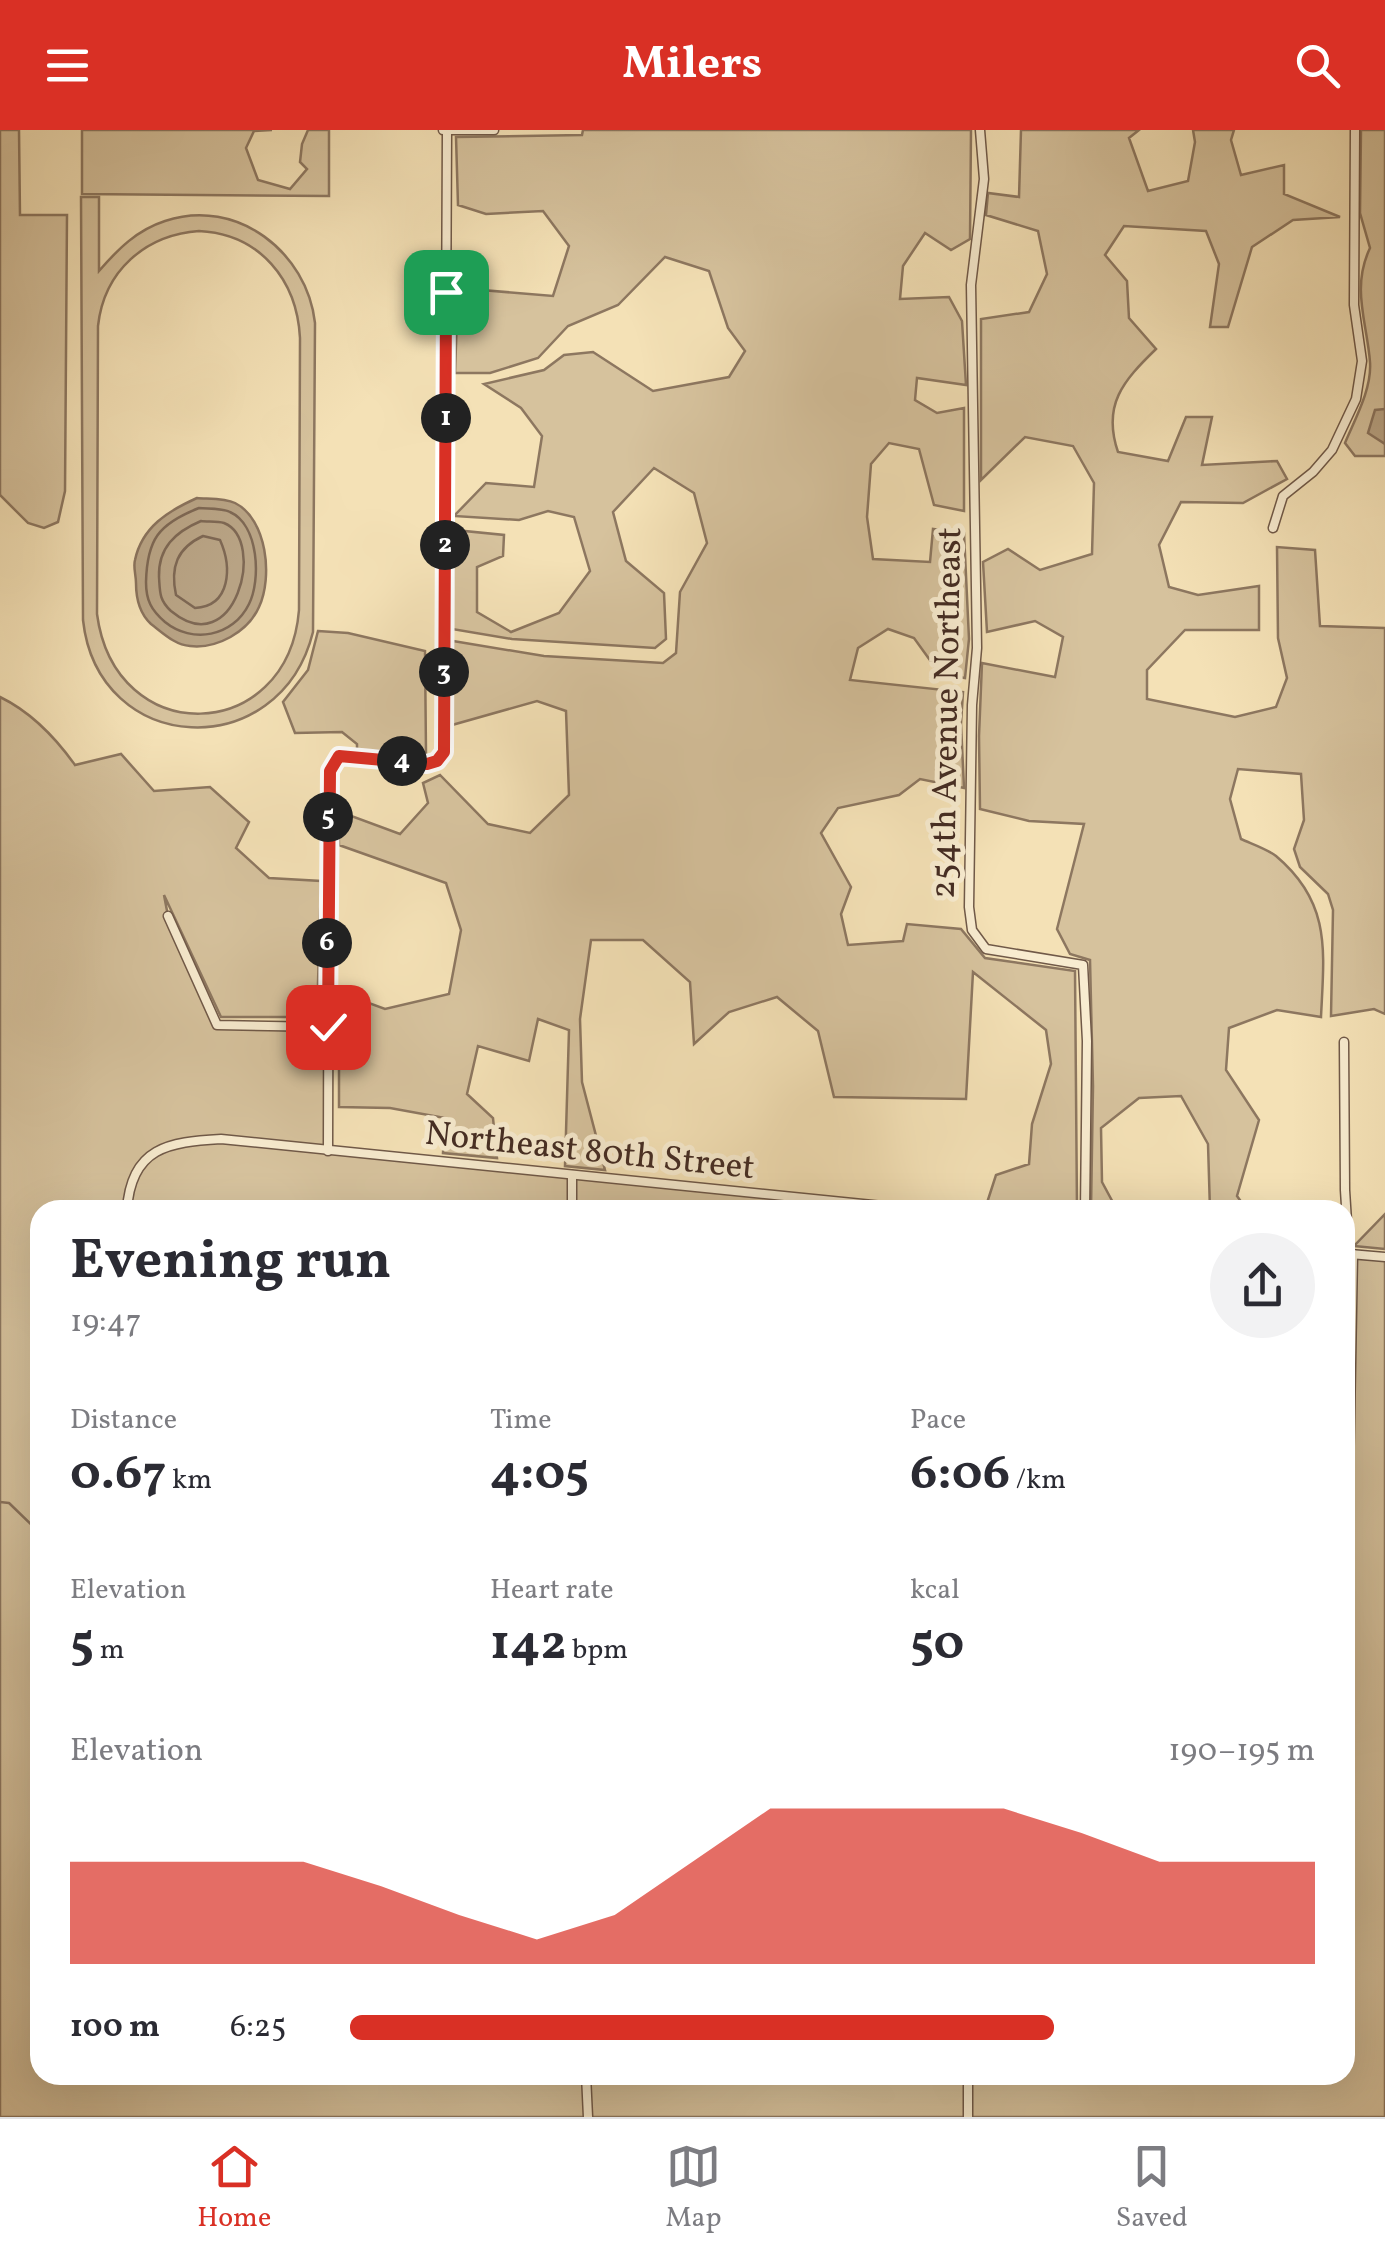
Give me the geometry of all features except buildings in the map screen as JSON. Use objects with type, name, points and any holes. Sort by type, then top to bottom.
[{"type":"street","points":[[328,1151],[330,771],[339,756],[427,764],[437,761],[444,752],[445,130],[494,130]]},
{"type":"street","name":"254th Avenue Northeast","points":[[980,130],[984,179],[971,285],[977,648],[972,705],[969,907],[972,930],[986,949],[1082,966],[1086,1041],[1085,1200]]},
{"type":"street","points":[[1273,528],[1284,496],[1314,472],[1332,450],[1356,399],[1362,362],[1353,290],[1355,130]]},
{"type":"street","points":[[168,916],[216,1025],[328,1027]]},
{"type":"street","points":[[1344,1042],[1346,1200]]},
{"type":"street","name":"Northeast 80th Street","points":[[130,1200],[138,1169],[156,1149],[187,1141],[253,1142],[822,1200]]},
{"type":"street","points":[[572,1175],[572,1200]]},
{"type":"street","points":[[1355,1254],[1385,1257]]},
{"type":"street","points":[[586,2085],[588,2117]]},
{"type":"street","points":[[968,2085],[968,2117]]},
{"type":"shaded area","points":[[0,130],[19,130],[20,215],[67,215],[65,491],[58,522],[44,528],[28,523],[0,495]]},
{"type":"shaded area","points":[[82,130],[272,130],[254,131],[246,148],[258,180],[290,189],[307,169],[300,162],[308,130],[329,130],[329,196],[82,194]]},
{"type":"shaded area","points":[[583,130],[971,130],[970,239],[951,250],[925,233],[903,266],[900,299],[949,297],[962,321],[966,385],[917,378],[915,400],[937,413],[964,408],[964,511],[934,505],[919,449],[889,443],[871,464],[867,517],[873,559],[930,562],[933,529],[964,533],[969,639],[965,678],[940,674],[914,638],[888,629],[858,648],[850,680],[963,692],[964,788],[920,779],[899,795],[838,808],[821,833],[851,887],[841,914],[848,945],[903,941],[907,924],[961,929],[985,958],[1075,971],[1077,1200],[988,1200],[996,1175],[1029,1164],[1032,1124],[1051,1064],[1046,1030],[973,972],[966,1099],[834,1097],[818,1031],[777,997],[729,1012],[694,1044],[690,982],[643,940],[591,940],[580,1019],[582,1082],[605,1170],[565,1166],[569,1030],[538,1019],[529,1061],[478,1046],[467,1094],[493,1118],[497,1158],[443,1153],[445,1118],[390,1108],[339,1107],[339,992],[385,1009],[449,994],[461,930],[446,883],[339,845],[338,811],[400,834],[428,803],[423,783],[440,775],[488,824],[530,833],[569,795],[566,711],[537,701],[452,725],[453,641],[544,656],[663,663],[676,653],[680,592],[707,543],[694,493],[654,468],[613,512],[626,561],[664,593],[666,639],[655,648],[512,639],[452,629],[454,530],[504,535],[503,556],[477,567],[477,612],[511,632],[559,613],[590,571],[574,517],[548,511],[519,520],[454,516],[486,483],[534,487],[542,436],[521,408],[484,384],[544,370],[564,355],[593,352],[653,391],[729,377],[745,351],[728,328],[709,271],[665,257],[618,305],[568,326],[538,358],[490,373],[455,373],[458,288],[553,296],[569,246],[543,211],[486,214],[458,205],[456,137],[582,135]]},
{"type":"shaded area","points":[[1021,130],[1139,130],[1129,138],[1148,191],[1188,181],[1195,142],[1193,130],[1234,130],[1231,140],[1241,175],[1284,165],[1284,194],[1340,217],[1293,220],[1252,247],[1228,327],[1210,327],[1219,264],[1206,231],[1124,226],[1105,255],[1127,281],[1129,318],[1156,349],[1125,383],[1114,407],[1118,452],[1168,461],[1186,417],[1212,417],[1202,465],[1277,461],[1287,479],[1243,503],[1181,502],[1159,545],[1169,587],[1198,595],[1259,586],[1259,630],[1185,630],[1147,670],[1147,699],[1235,717],[1276,707],[1287,678],[1278,638],[1277,547],[1315,550],[1320,626],[1385,628],[1385,1014],[1374,1009],[1331,1016],[1333,910],[1328,894],[1300,867],[1294,849],[1304,820],[1301,774],[1238,769],[1230,799],[1241,839],[1276,856],[1307,892],[1316,910],[1323,950],[1321,1017],[1277,1010],[1229,1028],[1226,1070],[1259,1120],[1237,1196],[1240,1200],[1210,1200],[1208,1144],[1181,1096],[1139,1098],[1101,1128],[1102,1182],[1112,1200],[1091,1200],[1090,960],[1070,954],[1057,929],[1084,824],[1029,821],[980,809],[982,663],[1055,677],[1063,637],[1035,621],[987,632],[983,562],[1008,549],[1040,570],[1092,554],[1094,483],[1073,446],[1025,437],[981,480],[981,319],[1029,312],[1047,274],[1038,231],[986,215],[988,193],[1019,197]]},
{"type":"shaded area","points":[[1361,130],[1385,130],[1385,456],[1355,456],[1345,443],[1362,404],[1370,372],[1361,291],[1370,248],[1360,213]]},
{"type":"shaded area","points":[[81,197],[99,197],[99,271],[129,241],[165,221],[218,217],[242,224],[283,253],[309,297],[315,323],[313,632],[294,675],[265,706],[230,723],[191,727],[154,719],[121,698],[96,665],[83,620]],"holes":[[[179,234],[221,234],[257,251],[271,264],[292,297],[297,317],[299,610],[288,655],[265,687],[235,706],[201,714],[166,708],[135,690],[110,658],[97,614],[98,326],[109,289],[130,259]]]},
{"type":"shaded area","points":[[318,631],[348,633],[425,651],[426,753],[357,750],[357,744],[342,732],[295,733],[283,702],[308,670]]},
{"type":"shaded area","points":[[0,697],[42,726],[75,765],[121,754],[154,791],[210,787],[249,822],[236,848],[269,878],[321,881],[317,1017],[221,1017],[164,895],[168,916],[217,1025],[327,1027],[329,1151],[822,1200],[30,1200],[30,2085],[1355,2085],[1355,1254],[1385,1257],[1385,2117],[0,2117]]},
{"type":"shaded area","points":[[1385,1214],[1385,1249],[1355,1245]]},
{"type":"water","points":[[1385,409],[1385,444],[1368,433],[1375,410]]},
{"type":"water","points":[[197,498],[231,501],[246,511],[260,535],[266,565],[263,595],[254,616],[221,642],[200,646],[174,641],[147,620],[138,600],[134,565],[138,548],[150,529]]},
{"type":"waterway","points":[[0,1502],[9,1503],[30,1523]]},
{"type":"route","points":[[328,1027],[330,771],[339,756],[427,764],[437,761],[444,752],[446,292]]}]
